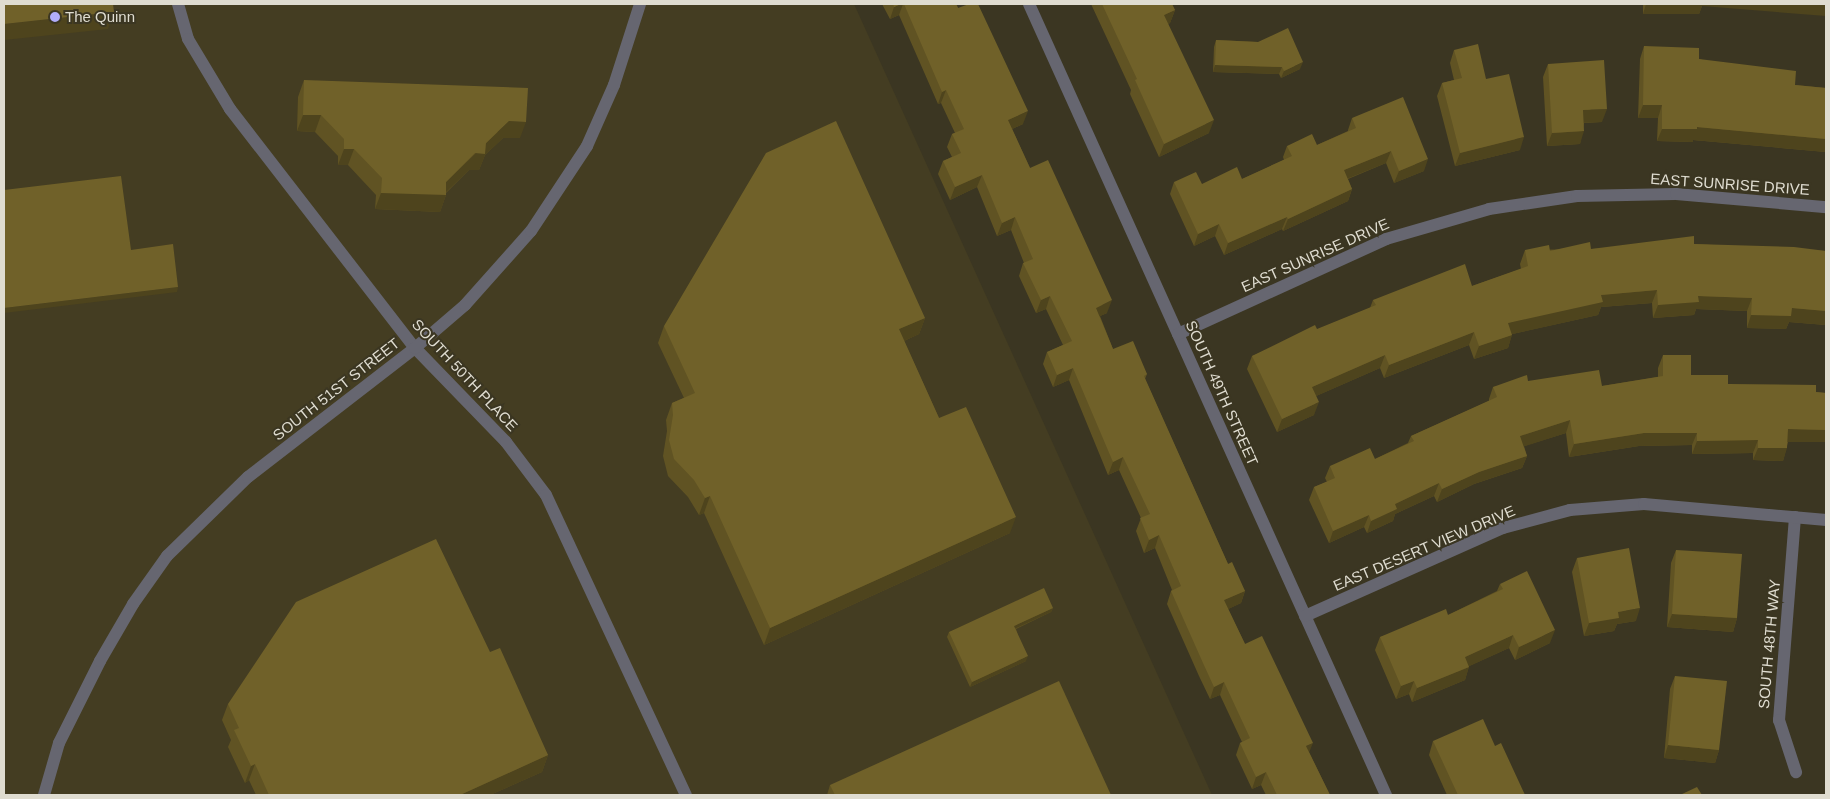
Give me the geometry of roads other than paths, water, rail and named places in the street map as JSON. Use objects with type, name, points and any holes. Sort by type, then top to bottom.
[{"type":"street","name":"SOUTH 50TH PLACE","points":[[178,4],[188,38],[216,87],[416,348],[506,442],[546,495],[686,795]]},
{"type":"street","name":"SOUTH 51ST STREET","points":[[44,795],[60,743],[100,661],[132,604],[167,556],[248,477],[416,348],[465,305],[531,231],[560,191],[587,146],[614,85],[640,4]]},
{"type":"street","name":"SOUTH 49TH STREET","points":[[1028,4],[1386,795]]},
{"type":"street","name":"EAST SUNRISE DRIVE","points":[[1178,334],[1386,239],[1489,209],[1577,196],[1676,194],[1826,207]]},
{"type":"street","name":"EAST DESERT VIEW DRIVE","points":[[1305,616],[1503,528],[1570,510],[1644,504],[1826,520]]},
{"type":"street","name":"SOUTH 48TH WAY","points":[[1795,517],[1779,720],[1796,772]]},
{"type":"place","name":"The Quinn","points":[[55,17]]}]
